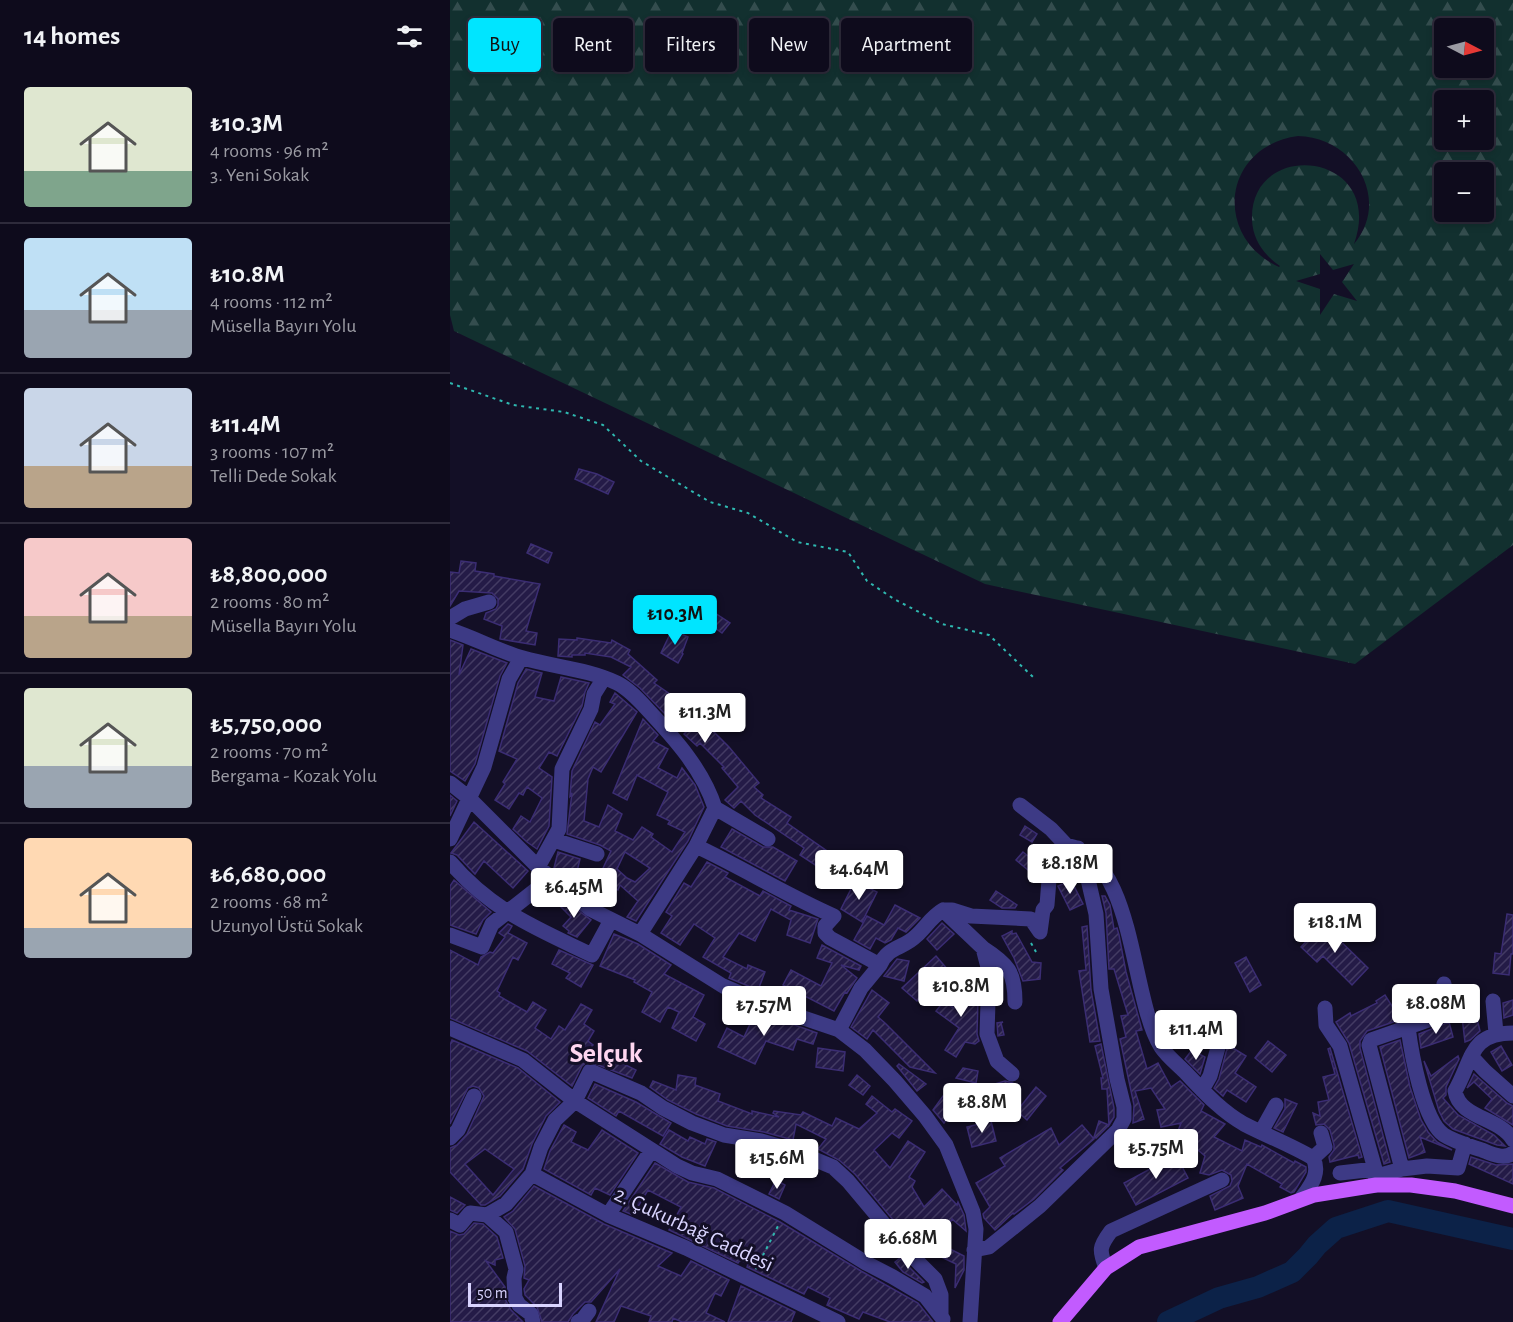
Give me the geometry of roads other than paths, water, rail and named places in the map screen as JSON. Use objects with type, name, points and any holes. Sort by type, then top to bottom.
[{"type":"main road","points":[[1060,1322],[1106,1268],[1139,1247],[1265,1213],[1301,1199],[1341,1189],[1376,1176],[1455,1191],[1511,1205]]},
{"type":"street","points":[[450,618],[465,609],[489,602]]},
{"type":"street","points":[[450,630],[521,658],[604,678],[619,684],[633,694],[671,735],[705,782],[715,808],[696,846],[640,934]]},
{"type":"street","points":[[450,839],[484,767],[509,679],[521,658]]},
{"type":"street","points":[[538,867],[559,829],[562,769],[591,709],[594,694],[604,678]]},
{"type":"street","points":[[450,783],[469,798],[538,867],[590,909],[640,934],[723,986],[777,1009],[839,1030],[865,1050],[895,1081],[946,1145],[973,1212],[976,1229],[970,1322]]},
{"type":"street","points":[[1020,805],[1072,847],[1094,860],[1110,884],[1131,940],[1153,1031],[1162,1048],[1217,1105],[1244,1123],[1261,1132],[1319,1148],[1316,1177],[1301,1199]]},
{"type":"street","points":[[715,808],[768,839]]},
{"type":"street","points":[[554,840],[597,854]]},
{"type":"street","points":[[696,846],[725,859],[800,901],[834,916],[825,926],[825,933],[830,938],[880,964]]},
{"type":"street","points":[[839,1030],[861,988],[885,954],[915,937],[933,916],[943,910],[952,910],[971,916],[1031,919],[1040,932],[1043,910],[1047,905],[1049,880],[1046,868],[1051,854],[1072,847]]},
{"type":"street","points":[[974,1250],[989,1247],[1040,1206],[1118,1130],[1124,1119],[1124,1107],[1101,989],[1096,914],[1084,862],[1072,847]]},
{"type":"street","points":[[450,862],[465,879],[508,914],[592,956],[611,920]]},
{"type":"street","points":[[450,935],[482,947],[492,924],[508,914],[552,877]]},
{"type":"street","points":[[943,910],[1010,972],[1015,981],[1015,1002]]},
{"type":"street","points":[[983,948],[989,971],[987,1034],[997,1061],[1012,1074]]},
{"type":"street","points":[[1402,1169],[1369,1045],[1371,1040],[1443,1015],[1447,1011],[1448,1003],[1444,984]]},
{"type":"street","points":[[1493,1001],[1496,1033]]},
{"type":"street","points":[[1325,1008],[1326,1025],[1341,1046],[1376,1176]]},
{"type":"street","points":[[1408,1027],[1412,1058],[1434,1123],[1443,1134],[1500,1156],[1509,1156],[1513,1153]]},
{"type":"street","points":[[450,1028],[524,1060],[575,1101],[677,1166],[692,1173],[717,1179],[785,1213],[925,1296],[943,1318]]},
{"type":"street","points":[[1513,1033],[1496,1033],[1487,1036],[1471,1056],[1463,1078],[1455,1091],[1456,1098],[1462,1105],[1499,1126],[1513,1140]]},
{"type":"street","points":[[1202,1090],[1210,1076],[1219,1044]]},
{"type":"street","points":[[1471,1056],[1513,1096]]},
{"type":"street","points":[[487,1215],[506,1204],[532,1174],[541,1147],[555,1120],[575,1101],[590,1071],[641,1093],[692,1123],[724,1135],[761,1141],[792,1150],[833,1167],[934,1279],[941,1295],[943,1318]]},
{"type":"street","points":[[450,1138],[458,1130],[474,1096]]},
{"type":"street","points":[[1261,1132],[1276,1105]]},
{"type":"street","points":[[1340,1173],[1376,1176],[1402,1169],[1427,1166],[1458,1168],[1465,1144]]},
{"type":"street","points":[[608,1215],[651,1151]]},
{"type":"street","name":"2. Çukurbağ Caddesi","points":[[532,1174],[608,1215],[686,1248],[838,1322]]},
{"type":"street","points":[[1106,1268],[1100,1253],[1101,1244],[1111,1231],[1222,1180]]},
{"type":"street","points":[[450,1220],[460,1225],[470,1213],[487,1215],[506,1232],[516,1269],[515,1298],[519,1305],[531,1314],[533,1322]]},
{"type":"waterway","points":[[1168,1322],[1219,1298],[1258,1287],[1292,1272],[1336,1228],[1388,1211],[1513,1239]]},
{"type":"district","name":"Selçuk","points":[[606,1054]]}]
